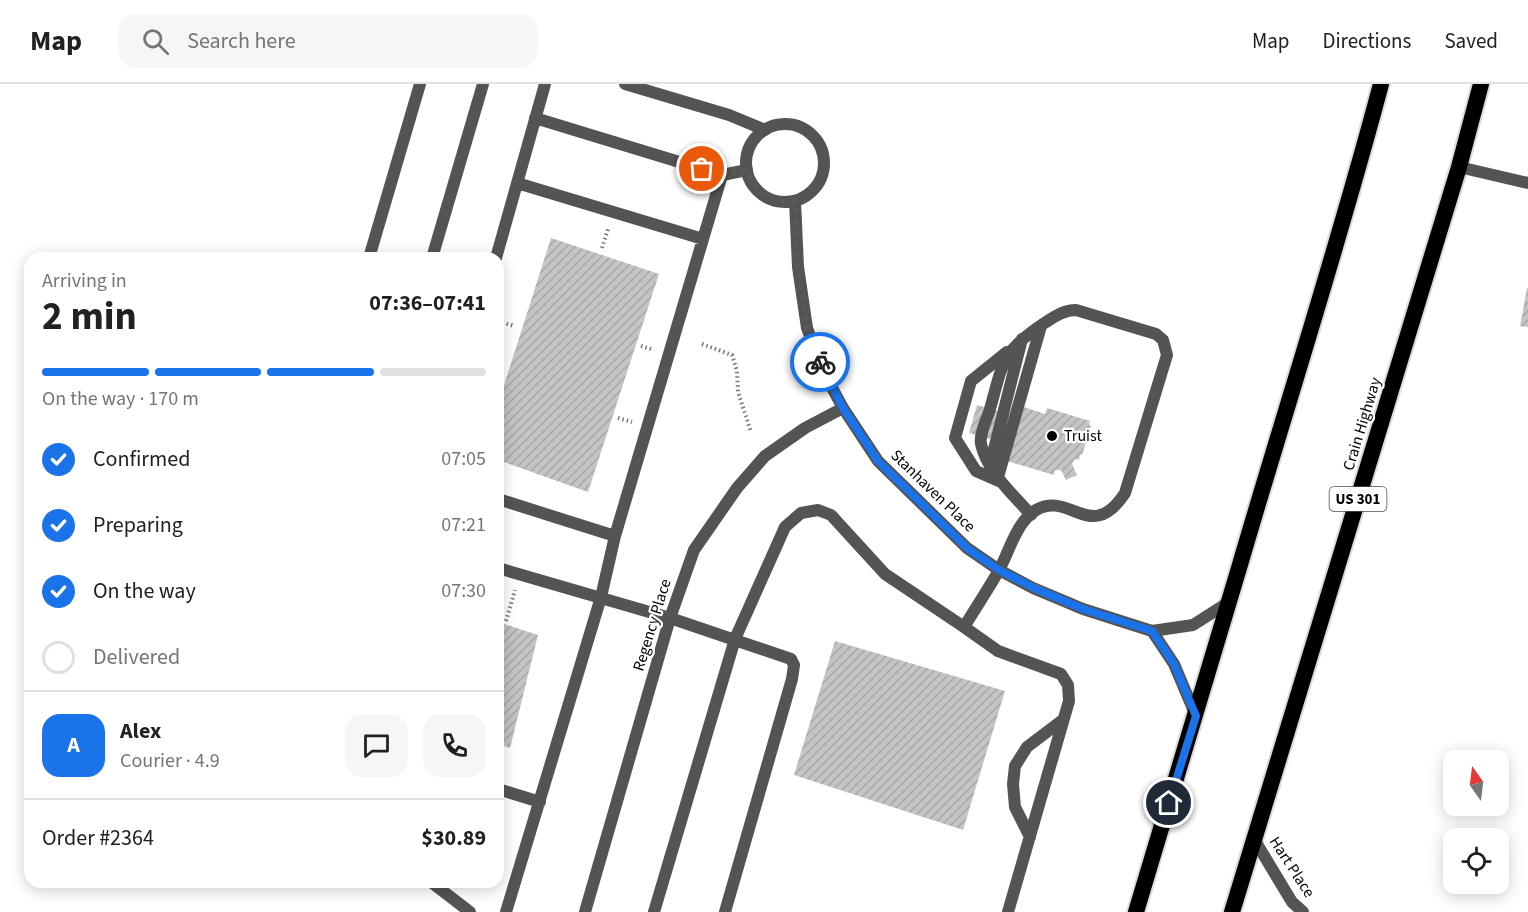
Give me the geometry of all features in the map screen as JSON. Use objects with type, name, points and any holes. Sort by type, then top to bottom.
[{"type":"highway","points":[[1136,912],[1356,178],[1381,84]]},
{"type":"highway","name":"Crain Highway","points":[[1232,912],[1459,167],[1481,84]]},
{"type":"street","points":[[371,252],[420,84]]},
{"type":"street","points":[[434,252],[483,84]]},
{"type":"street","points":[[498,252],[545,84]]},
{"type":"street","points":[[625,84],[729,115],[765,130]]},
{"type":"street","points":[[536,118],[722,175],[747,170]]},
{"type":"street","points":[[791,124],[804,128],[814,137],[821,148],[824,161],[817,186],[807,195],[795,201],[782,202],[770,199],[755,187],[747,170],[746,159],[756,137],[765,130],[777,125],[791,124]]},
{"type":"street","points":[[1459,167],[1528,183]]},
{"type":"street","points":[[506,912],[602,597],[615,536],[722,175]]},
{"type":"street","points":[[517,183],[703,239]]},
{"type":"street","name":"Stanhaven Place","points":[[795,201],[798,267],[807,328],[824,373],[843,408],[878,461],[967,548],[999,570],[1034,588],[1083,609],[1152,631],[1193,625],[1229,602]]},
{"type":"street","points":[[964,627],[999,570],[1018,533],[1037,510],[1053,506],[1094,517],[1107,512],[1119,503],[1125,493],[1167,355],[1162,340],[1155,334],[1076,310],[1060,313],[1022,338],[971,381],[955,438],[976,471],[1000,480]]},
{"type":"street","points":[[1000,480],[1041,326]]},
{"type":"street","points":[[990,465],[1022,338]]},
{"type":"street","points":[[1012,347],[1004,359],[980,442],[990,465],[1000,480],[1031,515]]},
{"type":"street","name":"Regency Place","points":[[585,912],[670,618],[694,550],[737,488],[765,456],[805,428],[843,408]]},
{"type":"street","points":[[504,502],[615,536]]},
{"type":"street","points":[[654,912],[735,639],[786,527],[801,513],[818,510],[831,515],[885,574],[998,651],[1061,674],[1068,686],[1069,701],[1008,912]]},
{"type":"street","points":[[504,570],[670,618],[791,659],[794,665],[725,912]]},
{"type":"street","points":[[1152,631],[1174,664],[1196,716]]},
{"type":"street","points":[[1030,837],[1015,807],[1013,784],[1015,765],[1026,747],[1064,719]]},
{"type":"street","points":[[504,791],[540,802]]},
{"type":"street","name":"Hart Place","points":[[1254,839],[1292,902],[1303,912]]},
{"type":"street","points":[[439,888],[470,912]]},
{"type":"path","points":[[602,248],[608,229]]},
{"type":"path","points":[[504,323],[514,326]]},
{"type":"path","points":[[702,344],[732,355],[738,392],[751,432]]},
{"type":"path","points":[[506,621],[520,574]]},
{"type":"building","points":[[551,238],[659,274],[588,492],[504,462],[504,385]]},
{"type":"building","points":[[1528,288],[1528,327],[1520,326]]},
{"type":"building","name":"Truist","points":[[977,405],[1020,418],[1024,407],[1045,414],[1047,408],[1090,421],[1091,426],[1082,455],[1072,464],[1077,475],[1066,480],[1061,470],[1055,470],[1054,475],[1007,461],[1012,445],[969,433]]},
{"type":"building","points":[[504,624],[538,635],[510,748],[504,746]]},
{"type":"building","points":[[835,641],[1005,691],[963,830],[794,775]]},
{"type":"way so far","points":[[702,169],[722,175],[747,170],[751,182],[759,192],[770,199],[782,202],[795,201],[798,267],[807,328],[820,362]]},
{"type":"place","name":"Truist","points":[[1052,436]]},
{"type":"route","points":[[820,362],[843,408],[878,461],[967,548],[999,570],[1034,588],[1083,609],[1152,631],[1174,664],[1196,716],[1169,803]]}]
